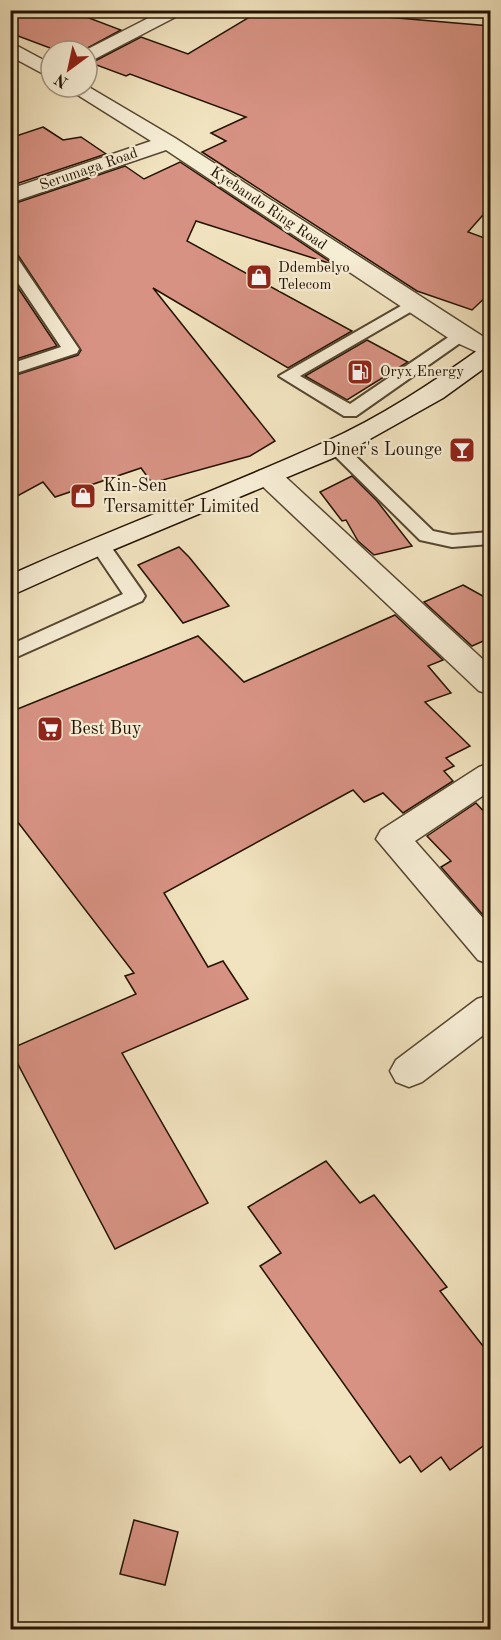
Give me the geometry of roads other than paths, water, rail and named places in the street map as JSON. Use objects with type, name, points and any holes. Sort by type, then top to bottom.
[{"type":"street","points":[[99,51],[180,10]]},
{"type":"street","points":[[10,48],[39,65]]},
{"type":"street","name":"Kyebando Ring Road","points":[[95,99],[168,142],[462,336],[490,352]]},
{"type":"street","name":"Serumaga Road","points":[[10,197],[168,142]]},
{"type":"street","points":[[10,587],[100,545],[269,477],[336,447],[434,393],[490,352]]},
{"type":"street","points":[[269,477],[490,683]]},
{"type":"street","points":[[490,775],[393,839],[490,950]]},
{"type":"street","points":[[409,1071],[490,1010]]},
{"type":"lane","points":[[10,259],[71,350],[10,370]]},
{"type":"lane","points":[[413,304],[288,376],[350,411],[462,336]]},
{"type":"lane","points":[[336,447],[427,536],[452,541],[490,538]]},
{"type":"lane","points":[[10,653],[135,596],[100,545]]},
{"type":"place","name":"Ddembelyo Telecom","points":[[259,277]]},
{"type":"place","name":"Oryx Energy","points":[[360,372]]},
{"type":"place","name":"Diner's Lounge","points":[[462,450]]},
{"type":"place","name":"Kin-Sen Tersamitter Limited","points":[[83,496]]},
{"type":"place","name":"Best Buy","points":[[50,729]]}]
